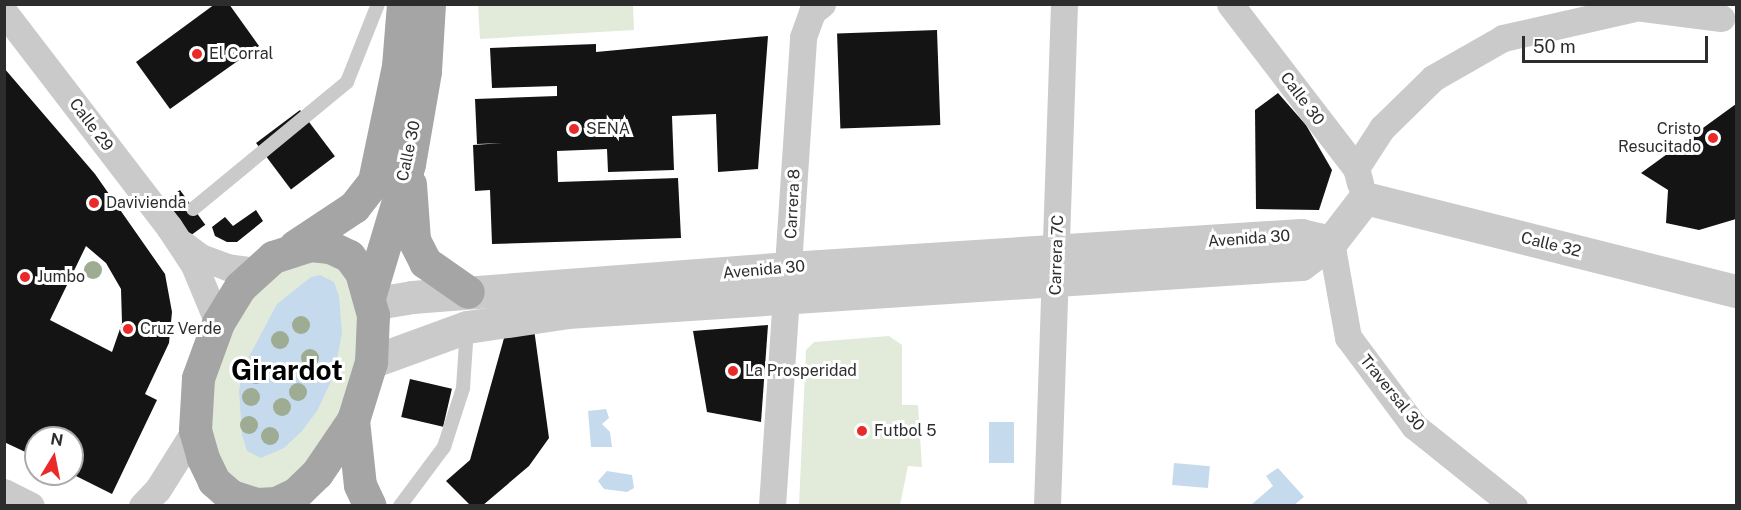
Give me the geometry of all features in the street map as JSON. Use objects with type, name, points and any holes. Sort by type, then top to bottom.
[{"type":"main road","name":"Calle 30","points":[[195,430],[198,378],[218,323],[240,287],[256,271],[332,225],[354,207],[374,181],[398,66],[403,4]]},
{"type":"main road","name":"Calle 30","points":[[371,299],[409,164],[425,70],[429,4]]},
{"type":"main road","points":[[409,164],[414,240],[425,262],[468,292]]},
{"type":"main road","points":[[195,430],[214,481],[231,496],[256,504],[276,503],[312,496],[353,420],[371,362],[371,299],[361,272],[349,256],[330,247],[291,248]]},
{"type":"main road","points":[[353,420],[360,485],[370,506]]},
{"type":"street","name":"Carrera 7C","points":[[1047,506],[1057,267],[1064,4]]},
{"type":"street","name":"Calle 30","points":[[1230,4],[1360,183]]},
{"type":"street","points":[[1331,242],[1360,183],[1382,128],[1433,78],[1503,38],[1648,6],[1720,14]]},
{"type":"street","name":"Carrera 8","points":[[772,506],[802,37],[817,8]]},
{"type":"street","name":"Calle 29","points":[[4,12],[172,230],[208,293],[218,323]]},
{"type":"street","name":"Calle 32","points":[[1360,183],[1737,291]]},
{"type":"street","name":"Calle 29","points":[[172,230],[200,257],[227,267],[256,271]]},
{"type":"street","name":"Avenida 30","points":[[371,299],[468,292],[788,283],[1057,267],[1301,235],[1331,242]]},
{"type":"street","name":"Traversal 30","points":[[1331,242],[1348,337],[1414,426],[1510,505]]},
{"type":"street","name":"Avenida 30","points":[[371,362],[467,327],[788,283]]},
{"type":"street","points":[[142,506],[158,489],[195,430]]},
{"type":"street","points":[[4,492],[31,506]]},
{"type":"lane","points":[[193,209],[347,82],[378,4]]},
{"type":"lane","points":[[400,506],[444,447],[463,388],[467,327]]},
{"type":"green space","points":[[478,5],[633,5],[634,30],[480,39]]},
{"type":"green space","points":[[310,245],[370,294],[339,445],[256,504],[203,458],[218,323]]},
{"type":"green space","name":"Futbol 5","points":[[889,336],[902,345],[902,405],[918,405],[922,467],[908,466],[900,505],[799,505],[806,350],[814,342]]},
{"type":"water","points":[[320,275],[334,282],[339,296],[342,333],[334,375],[317,411],[302,431],[284,448],[261,458],[247,451],[242,435],[239,390],[244,366],[277,304],[311,277]]},
{"type":"water","points":[[606,409],[609,418],[602,424],[610,432],[612,447],[591,447],[588,411]]},
{"type":"water","points":[[989,422],[1014,422],[1014,463],[989,463]]},
{"type":"water","points":[[1174,463],[1210,466],[1208,488],[1172,485]]},
{"type":"water","points":[[1278,468],[1304,497],[1294,505],[1251,505],[1273,486],[1266,476]]},
{"type":"water","points":[[607,471],[632,475],[634,488],[627,492],[604,489],[598,481]]},
{"type":"building","name":"El Corral","points":[[215,4],[229,4],[259,46],[170,109],[136,62]]},
{"type":"building","points":[[937,30],[940,125],[840,128],[837,33]]},
{"type":"building","name":"SENA","points":[[768,36],[758,169],[718,172],[716,114],[672,116],[674,170],[608,172],[607,149],[557,151],[558,182],[678,178],[681,238],[492,244],[490,190],[475,191],[473,145],[503,143],[477,144],[475,99],[557,96],[557,86],[492,88],[490,48],[596,44],[596,52]]},
{"type":"building","points":[[4,68],[95,174],[165,274],[172,312],[169,343],[145,394],[157,400],[112,494],[84,480],[84,426],[24,426],[24,451],[4,442]],"holes":[[[86,246],[106,263],[121,289],[122,323],[112,352],[50,320]]]},
{"type":"building","points":[[1278,93],[1306,125],[1332,170],[1319,210],[1256,209],[1255,110]]},
{"type":"building","name":"Cristo Resucitado","points":[[1736,104],[1736,219],[1699,230],[1666,223],[1668,190],[1641,173]]},
{"type":"building","points":[[300,110],[335,156],[291,189],[256,143]]},
{"type":"building","points":[[180,190],[205,225],[183,241],[158,206]]},
{"type":"building","points":[[256,210],[263,221],[237,242],[227,242],[215,236],[212,227],[225,217],[233,226]]},
{"type":"building","name":"La Prosperidad","points":[[768,325],[761,422],[707,412],[693,331]]},
{"type":"building","points":[[534,329],[549,438],[529,466],[482,506],[471,506],[446,481],[470,460],[506,331]]},
{"type":"building","points":[[410,379],[452,389],[443,427],[401,417]]},
{"type":"place","name":"El Corral","points":[[197,54]]},
{"type":"place","name":"SENA","points":[[574,129]]},
{"type":"place","name":"Cristo Resucitado","points":[[1713,138]]},
{"type":"place","name":"Davivienda","points":[[94,203]]},
{"type":"place","name":"Jumbo","points":[[25,277]]},
{"type":"place","name":"Cruz Verde","points":[[128,329]]},
{"type":"place","name":"La Prosperidad","points":[[733,371]]},
{"type":"place","name":"Futbol 5","points":[[862,431]]},
{"type":"district","name":"Girardot","points":[[287,370]]}]
